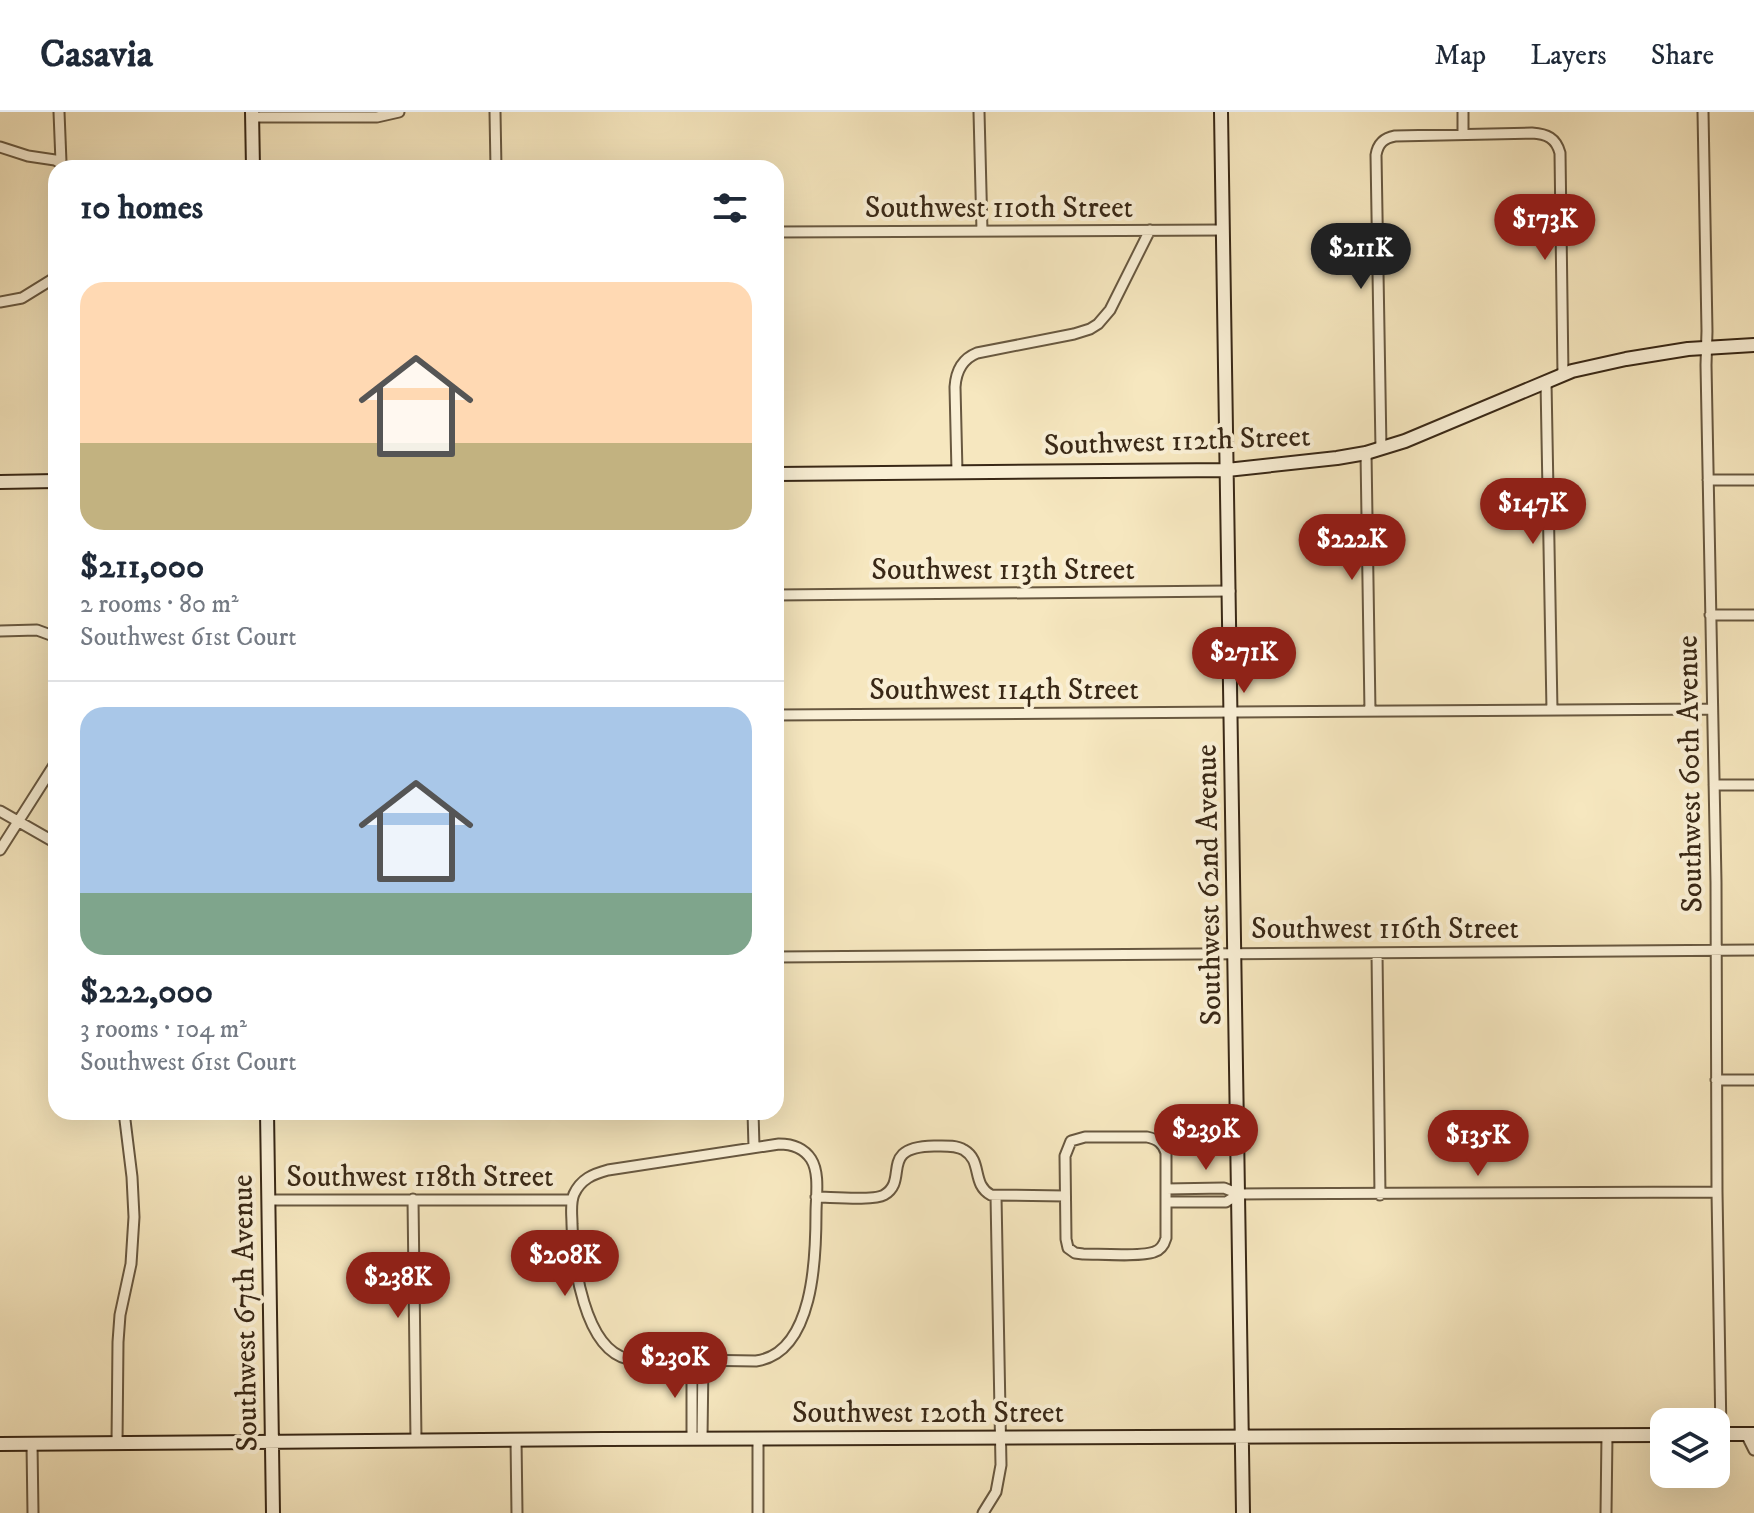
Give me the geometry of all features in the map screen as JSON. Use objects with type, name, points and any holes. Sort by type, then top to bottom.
[{"type":"street","points":[[59,112],[64,160]]},
{"type":"street","points":[[253,160],[252,115],[377,117],[399,112]]},
{"type":"street","points":[[495,112],[496,160]]},
{"type":"street","points":[[979,112],[982,231]]},
{"type":"street","name":"Southwest 62nd Avenue","points":[[1221,112],[1243,1513]]},
{"type":"street","points":[[1463,112],[1463,134]]},
{"type":"street","name":"Southwest 60th Avenue","points":[[1703,112],[1714,785],[1719,1408]]},
{"type":"street","points":[[1381,449],[1376,155],[1386,138],[1540,134],[1554,140],[1560,153],[1563,375]]},
{"type":"street","points":[[0,147],[48,161]]},
{"type":"street","points":[[957,472],[955,387],[962,364],[977,353],[1074,334],[1098,324],[1110,310],[1150,230]]},
{"type":"street","name":"Southwest 110th Street","points":[[784,232],[1223,230]]},
{"type":"street","points":[[0,302],[22,298],[48,282]]},
{"type":"street","name":"Southwest 112th Street","points":[[784,474],[1227,470],[1281,465],[1381,449],[1433,431],[1563,375],[1626,359],[1706,347],[1754,345]]},
{"type":"street","points":[[1546,382],[1552,710]]},
{"type":"street","points":[[1366,453],[1370,711]]},
{"type":"street","points":[[1708,480],[1754,480]]},
{"type":"street","points":[[0,482],[48,481]]},
{"type":"street","name":"Southwest 113th Street","points":[[784,595],[1230,591]]},
{"type":"street","points":[[1710,615],[1754,615]]},
{"type":"street","points":[[0,631],[37,630],[48,634]]},
{"type":"street","name":"Southwest 114th Street","points":[[784,715],[1712,709]]},
{"type":"street","points":[[0,850],[48,774]]},
{"type":"street","points":[[1714,785],[1754,785]]},
{"type":"street","points":[[0,811],[48,838]]},
{"type":"street","name":"Southwest 116th Street","points":[[784,957],[1754,950]]},
{"type":"street","points":[[1377,953],[1380,1195]]},
{"type":"street","points":[[1716,1080],[1754,1080]]},
{"type":"street","points":[[117,1443],[118,1333],[131,1264],[134,1217],[125,1120]]},
{"type":"street","name":"Southwest 67th Avenue","points":[[267,1120],[273,1513]]},
{"type":"street","points":[[753,1120],[754,1147]]},
{"type":"street","points":[[1085,1137],[1147,1137],[1159,1142],[1166,1153],[1166,1189],[1166,1238],[1159,1250],[1129,1254],[1070,1251],[1066,1239],[1065,1156],[1071,1141],[1085,1137]]},
{"type":"street","points":[[787,1144],[805,1152],[813,1165],[816,1197],[816,1253],[812,1281],[800,1322],[781,1351],[766,1359],[619,1357],[605,1343],[588,1316],[575,1273],[572,1200],[579,1185],[595,1174],[787,1144]]},
{"type":"street","points":[[816,1197],[885,1195],[902,1155],[914,1147],[934,1146],[956,1147],[967,1152],[974,1160],[983,1190],[991,1195],[1065,1196]]},
{"type":"street","points":[[1166,1189],[1224,1188],[1239,1194],[1380,1195],[1717,1192]]},
{"type":"street","points":[[1166,1202],[1226,1202],[1239,1194]]},
{"type":"street","points":[[983,1513],[992,1500],[1001,1465],[996,1196]]},
{"type":"street","points":[[413,1199],[416,1440]]},
{"type":"street","name":"Southwest 118th Street","points":[[269,1200],[572,1200]]},
{"type":"street","points":[[697,1360],[697,1439]]},
{"type":"street","points":[[1750,1434],[1754,1450]]},
{"type":"street","points":[[1606,1513],[1607,1435]]},
{"type":"street","name":"Southwest 120th Street","points":[[0,1444],[1650,1435]]},
{"type":"street","points":[[516,1439],[517,1513]]},
{"type":"street","points":[[758,1439],[758,1513]]},
{"type":"street","points":[[32,1444],[33,1513]]}]
